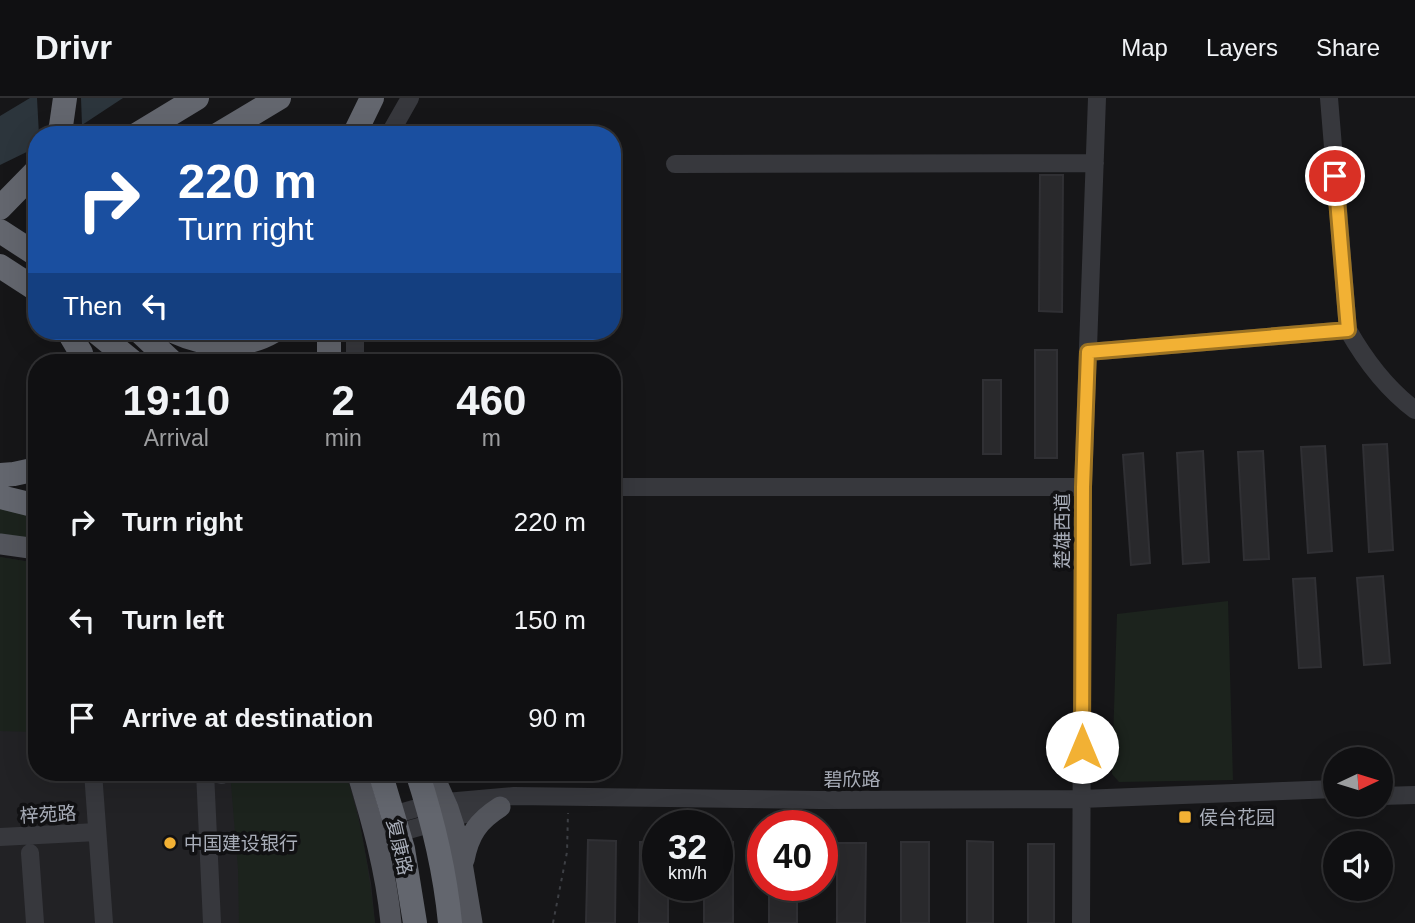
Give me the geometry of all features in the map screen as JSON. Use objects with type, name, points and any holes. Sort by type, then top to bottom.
[{"type":"highway","points":[[61,126],[65,98]]},
{"type":"highway","points":[[151,126],[197,98]]},
{"type":"highway","points":[[232,126],[279,98]]},
{"type":"highway","points":[[358,126],[372,98]]},
{"type":"highway","points":[[0,208],[28,179]]},
{"type":"highway","points":[[0,217],[28,200]]},
{"type":"highway","points":[[0,231],[28,249]]},
{"type":"highway","points":[[28,250],[0,266],[28,284]]},
{"type":"highway","points":[[106,340],[122,354]]},
{"type":"highway","points":[[149,340],[164,354]]},
{"type":"highway","points":[[201,340],[227,344],[256,340]]},
{"type":"highway","points":[[0,475],[28,471]]},
{"type":"highway","points":[[0,497],[28,504]]},
{"type":"highway","name":"复康路","points":[[388,781],[421,820],[441,860],[450,923]]},
{"type":"highway","name":"复康路","points":[[415,923],[421,820],[418,781]]},
{"type":"main road","points":[[0,544],[28,548]]},
{"type":"main road","points":[[369,781],[421,820],[458,839],[472,923]]},
{"type":"main road","points":[[381,781],[421,820]]},
{"type":"main road","points":[[391,923],[388,896],[421,820],[430,781]]},
{"type":"main road","points":[[463,865],[471,835],[483,819],[500,807]]},
{"type":"street","points":[[394,126],[410,98]]},
{"type":"street","name":"楚雄西道","points":[[1081,923],[1083,487],[1097,98]]},
{"type":"street","points":[[1329,98],[1348,330],[1359,350],[1384,381],[1415,410]]},
{"type":"street","points":[[675,164],[1095,163]]},
{"type":"street","points":[[1088,352],[1348,330]]},
{"type":"street","points":[[621,487],[1083,487]]},
{"type":"street","points":[[94,781],[104,923]]},
{"type":"street","points":[[212,923],[213,781]]},
{"type":"street","points":[[1393,787],[1415,786]]},
{"type":"street","name":"碧欣路","points":[[421,820],[514,796],[1081,804],[1323,790]]},
{"type":"street","points":[[1393,795],[1415,794]]},
{"type":"street","name":"碧欣路","points":[[421,820],[518,805],[1081,804],[1323,798]]},
{"type":"street","name":"梓苑路","points":[[0,830],[97,829]]},
{"type":"street","name":"梓苑路","points":[[0,837],[97,829]]},
{"type":"street","points":[[30,853],[35,923]]},
{"type":"path","points":[[553,923],[567,852],[568,805]]},
{"type":"shaded area","points":[[30,98],[37,98],[39,126],[28,126],[28,151],[0,165],[0,116]]},
{"type":"shaded area","points":[[81,98],[123,98],[82,125]]},
{"type":"shaded area","points":[[0,507],[28,513],[28,538],[0,534]]},
{"type":"shaded area","points":[[0,557],[28,562],[28,781],[348,781],[356,803],[371,883],[375,923],[0,923]]},
{"type":"shaded area","points":[[0,557],[28,562],[28,732],[0,731]]},
{"type":"shaded area","points":[[1228,601],[1233,780],[1119,782],[1112,774],[1117,614]]},
{"type":"shaded area","points":[[231,781],[348,781],[360,828],[375,923],[239,923],[238,869]]},
{"type":"building","points":[[1040,175],[1063,175],[1062,312],[1039,311]]},
{"type":"building","points":[[1035,350],[1057,350],[1057,458],[1035,458]]},
{"type":"building","points":[[983,380],[1001,380],[1001,454],[983,454]]},
{"type":"building","points":[[1387,444],[1393,550],[1369,552],[1363,445]]},
{"type":"building","points":[[1325,446],[1332,551],[1308,553],[1301,447]]},
{"type":"building","points":[[1203,451],[1209,562],[1183,564],[1177,453]]},
{"type":"building","points":[[1263,451],[1269,559],[1244,560],[1238,452]]},
{"type":"building","points":[[1143,453],[1150,563],[1131,565],[1123,455]]},
{"type":"building","points":[[1383,576],[1390,663],[1364,665],[1357,578]]},
{"type":"building","points":[[1315,578],[1321,667],[1299,668],[1293,579]]},
{"type":"building","points":[[588,840],[616,841],[615,923],[586,923]]},
{"type":"building","points":[[967,841],[993,842],[993,923],[967,923]]},
{"type":"building","points":[[642,842],[642,901],[668,901],[668,923],[639,923]]},
{"type":"building","points":[[901,842],[929,842],[929,923],[901,923]]},
{"type":"building","points":[[838,843],[866,843],[865,923],[837,923]]},
{"type":"building","points":[[1028,844],[1054,844],[1054,923],[1028,923]]},
{"type":"building","points":[[704,901],[733,901],[733,923],[704,923]]},
{"type":"building","points":[[769,901],[797,901],[797,923],[769,923]]},
{"type":"place","name":"侯台花园","points":[[1185,817]]},
{"type":"place","name":"中国建设银行","points":[[170,843]]},
{"type":"route","points":[[1082,747],[1083,487],[1088,352],[1348,330],[1335,176]]}]
